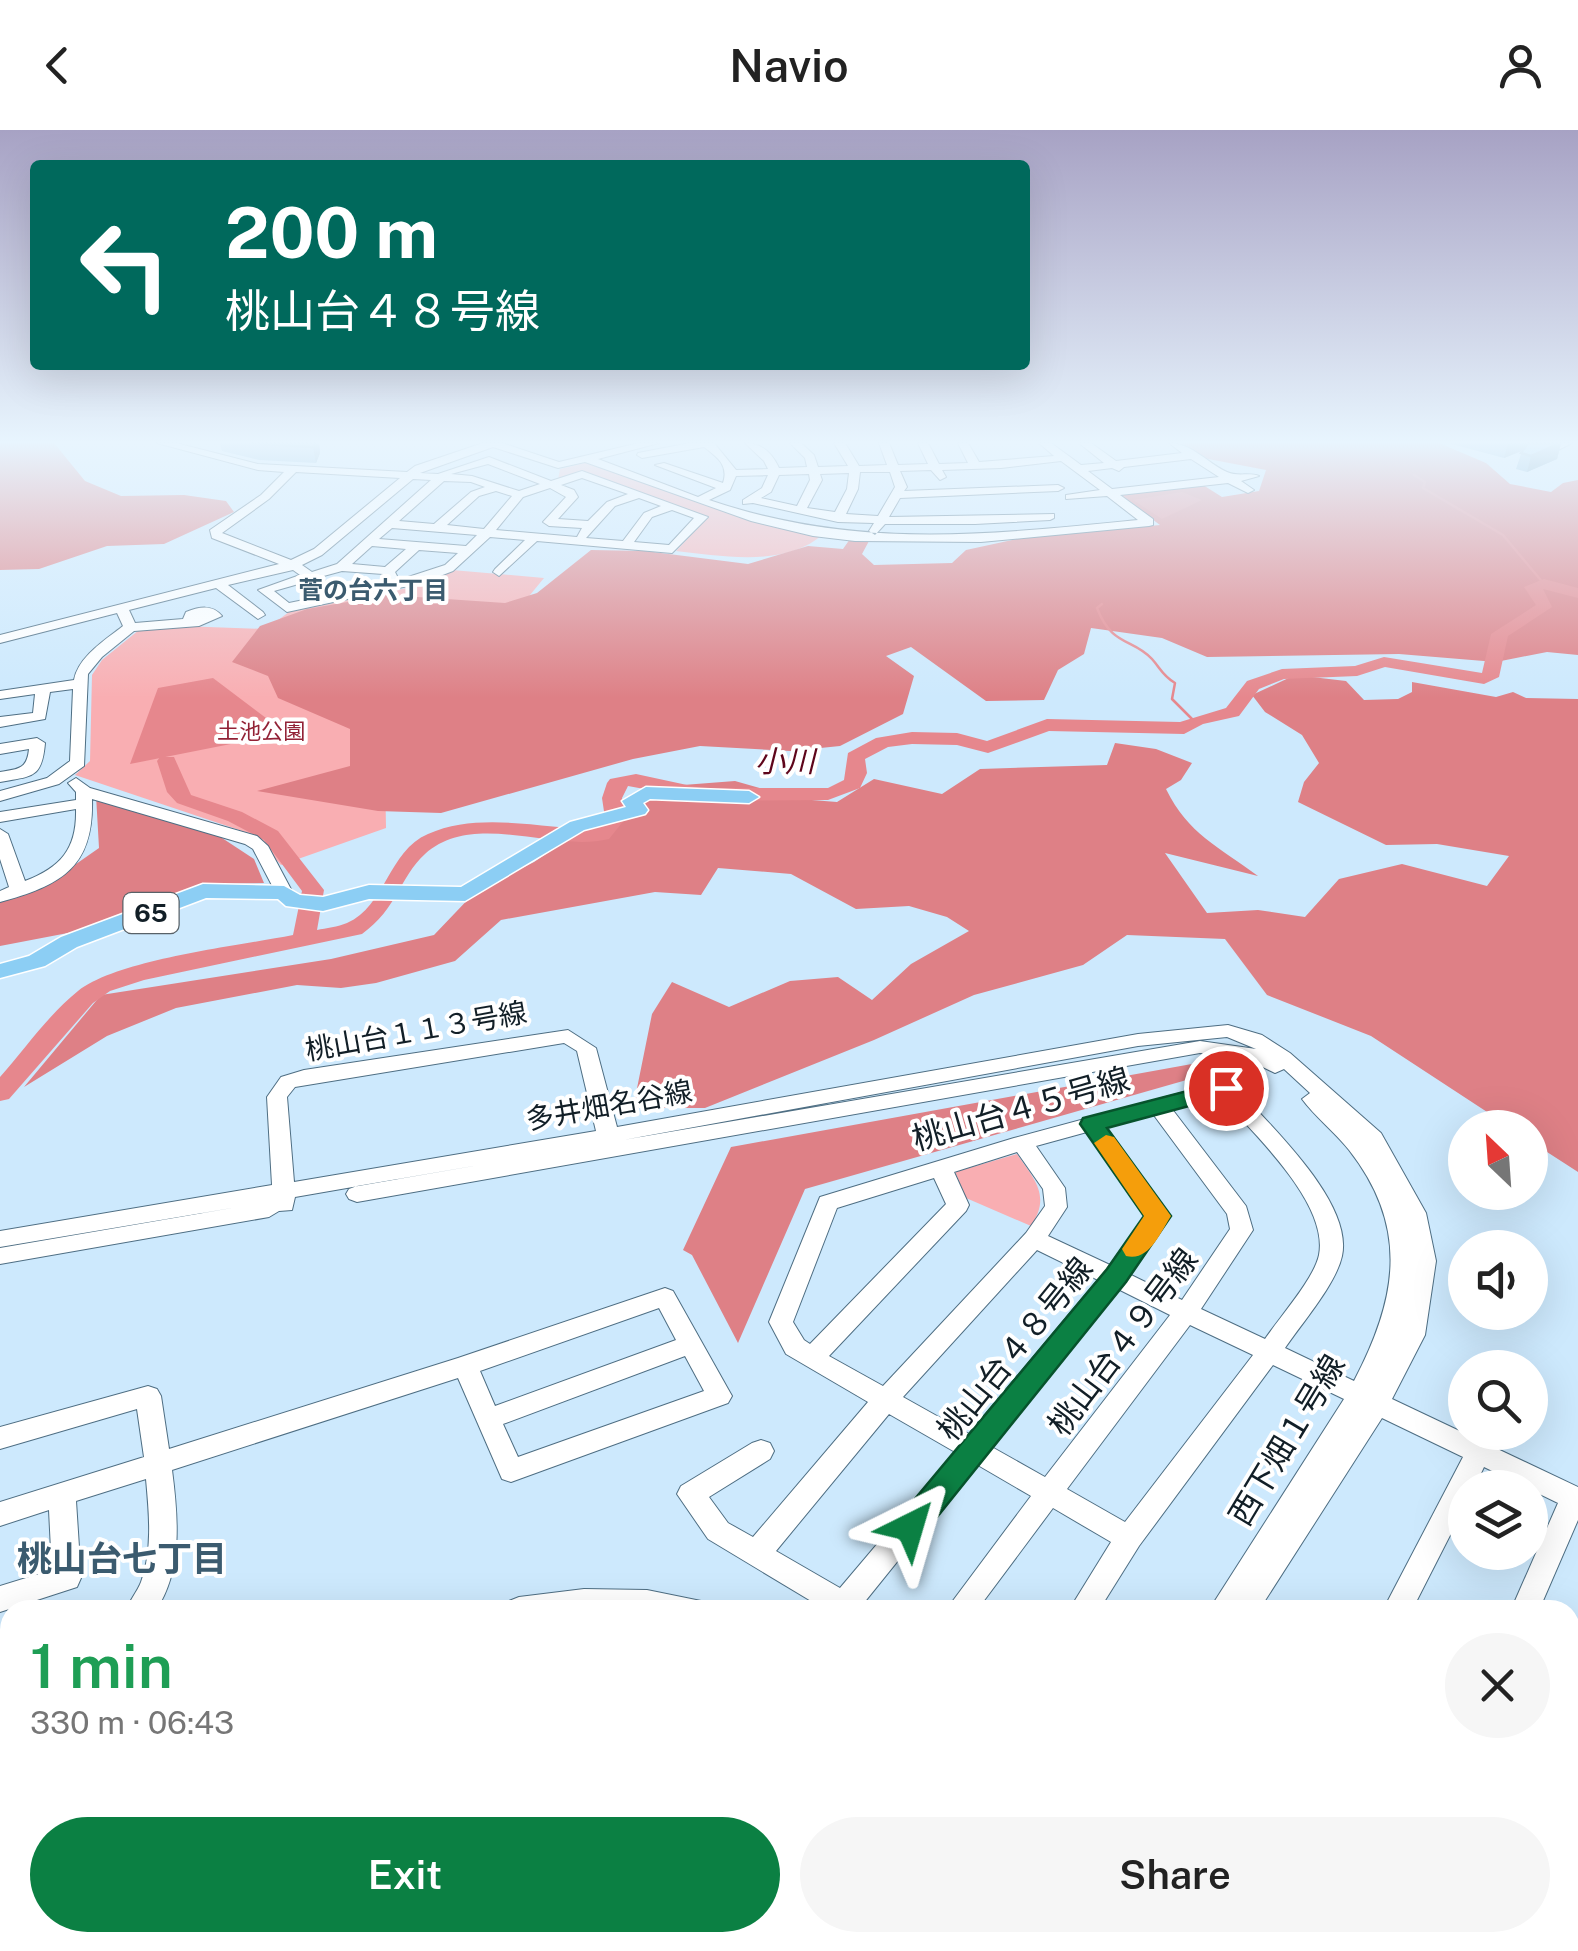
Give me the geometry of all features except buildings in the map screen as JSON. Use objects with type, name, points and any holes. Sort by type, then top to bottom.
[{"type":"main road","name":"65","points":[[0,971],[37,962],[69,942],[203,891],[302,900],[368,892],[465,894],[577,826],[638,810],[632,801],[646,793],[749,797]]},
{"type":"street","points":[[219,528],[216,530],[221,540],[291,565],[339,596]]},
{"type":"street","points":[[0,639],[291,565],[318,552],[347,528]]},
{"type":"street","points":[[237,598],[341,567],[386,528]]},
{"type":"street","points":[[437,528],[672,549],[692,528]]},
{"type":"street","points":[[246,578],[287,608],[395,586],[449,568],[491,528]]},
{"type":"street","points":[[578,540],[588,528]]},
{"type":"street","points":[[626,544],[638,528]]},
{"type":"street","points":[[796,528],[878,538]]},
{"type":"street","points":[[879,528],[878,538],[887,551],[977,536],[1088,528]]},
{"type":"street","points":[[972,528],[977,536]]},
{"type":"street","points":[[499,572],[534,538]]},
{"type":"street","points":[[370,542],[469,550]]},
{"type":"street","points":[[341,567],[388,571],[416,546]]},
{"type":"street","points":[[388,571],[395,586]]},
{"type":"street","points":[[219,584],[258,615]]},
{"type":"street","points":[[122,609],[130,627]]},
{"type":"street","points":[[0,796],[32,790],[64,775],[78,763],[79,684],[96,654],[130,627],[191,621]]},
{"type":"street","points":[[0,695],[79,684]]},
{"type":"street","points":[[0,777],[28,772],[35,766],[43,689]]},
{"type":"street","points":[[0,722],[40,716]]},
{"type":"street","points":[[0,748],[37,743]]},
{"type":"street","points":[[0,898],[72,864],[82,852],[85,797],[64,775]]},
{"type":"street","points":[[0,816],[85,797],[251,840],[302,900]]},
{"type":"street","points":[[0,834],[19,890]]},
{"type":"street","name":"多井畑名谷線","points":[[283,1199],[1138,1040],[1228,1031]]},
{"type":"street","name":"西下畑１号線","points":[[1228,1031],[1255,1038],[1284,1057],[1373,1138],[1415,1212],[1424,1261],[1413,1336],[1229,1600]]},
{"type":"street","name":"桃山台１１３号線","points":[[283,1199],[278,1097],[288,1082],[304,1077],[568,1036],[586,1048],[608,1136]]},
{"type":"street","name":"多井畑名谷線","points":[[1,1245],[1200,1047]]},
{"type":"street","name":"西下畑１号線","points":[[1200,1047],[1236,1048],[1265,1059],[1328,1112],[1370,1164],[1392,1204],[1404,1240],[1398,1308],[1369,1400],[1249,1600]]},
{"type":"street","name":"桃山台４５号線","points":[[1089,1600],[1129,1538],[1269,1352],[1319,1279],[1331,1254],[1325,1211],[1310,1186],[1226,1088],[1022,1143],[828,1202],[781,1322],[796,1347],[812,1358],[1129,1538]]},
{"type":"street","name":"桃山台４９号線","points":[[968,1600],[1187,1311],[1242,1230],[1238,1212],[1158,1106]]},
{"type":"street","name":"桃山台４８号線","points":[[854,1600],[1116,1276],[1158,1216],[1092,1124]]},
{"type":"street","points":[[756,1554],[886,1399],[1034,1239],[1056,1207],[1054,1188],[1022,1143]]},
{"type":"street","points":[[812,1358],[958,1205],[941,1168]]},
{"type":"street","points":[[1034,1239],[1576,1499],[1531,1600]]},
{"type":"street","points":[[0,1514],[158,1467],[665,1297],[719,1396],[511,1471],[466,1366]]},
{"type":"street","points":[[488,1419],[691,1344]]},
{"type":"street","points":[[0,1438],[148,1396],[158,1467],[162,1564],[150,1600]]},
{"type":"street","points":[[761,1451],[692,1494],[718,1531],[834,1600]]},
{"type":"street","points":[[1402,1600],[1479,1452]]},
{"type":"street","points":[[0,1599],[67,1578],[62,1496]]},
{"type":"street","points":[[578,1600],[634,1600]]},
{"type":"green space","points":[[698,528],[796,528],[823,534],[808,545],[772,556],[733,557],[676,551]]},
{"type":"green space","name":"土池公園","points":[[452,570],[544,578],[385,771],[386,828],[281,865],[254,835],[75,775],[90,761],[92,675],[102,660],[139,630],[180,626],[266,629],[289,612],[407,588]]},
{"type":"green space","points":[[1017,1154],[1035,1180],[1040,1197],[1031,1226],[966,1198],[955,1172]]},
{"type":"shaded area","points":[[0,528],[199,528],[164,544],[107,546],[39,569],[0,570]]},
{"type":"shaded area","points":[[1128,528],[1578,528],[1578,655],[1547,652],[1496,662],[1399,654],[1207,657],[1162,638],[1091,628],[1084,654],[1058,670],[1044,700],[986,701],[911,647],[886,656],[914,676],[903,714],[840,746],[791,751],[700,746],[633,759],[441,813],[378,811],[257,791],[350,766],[350,729],[278,698],[268,676],[232,662],[260,626],[307,609],[388,595],[505,603],[537,593],[591,550],[645,551],[748,564],[808,546],[843,549],[850,539],[869,541],[862,554],[874,565],[952,563],[966,550],[1022,538]]},
{"type":"shaded area","points":[[1295,675],[1346,681],[1364,700],[1398,699],[1412,692],[1412,682],[1496,697],[1513,692],[1526,698],[1578,699],[1578,1172],[1548,1153],[1548,1110],[1484,1110],[1371,1036],[1267,995],[1225,939],[1127,935],[1083,965],[974,995],[705,1108],[633,1108],[652,1014],[672,982],[729,1007],[790,981],[838,977],[872,1000],[911,964],[969,931],[947,917],[909,906],[856,909],[791,874],[718,868],[701,895],[655,892],[501,920],[455,961],[376,983],[341,988],[297,985],[176,1008],[107,1036],[24,1087],[101,995],[331,959],[434,935],[476,891],[534,862],[644,788],[735,781],[799,799],[837,802],[874,779],[942,794],[980,769],[1107,765],[1115,743],[1156,749],[1192,763],[1181,780],[1166,789],[1194,829],[1258,876],[1165,853],[1207,913],[1258,910],[1305,917],[1339,879],[1402,864],[1487,886],[1509,856],[1437,844],[1386,845],[1298,802],[1304,782],[1319,763],[1302,735],[1265,712],[1252,695]]},
{"type":"shaded area","points":[[213,678],[286,733],[130,764],[158,688]]},
{"type":"shaded area","points":[[96,795],[219,836],[254,859],[264,883],[208,884],[94,928],[0,946],[0,901],[46,885],[99,848]]},
{"type":"shaded area","points":[[1225,1058],[1246,1063],[805,1189],[738,1343],[692,1255],[683,1250],[731,1147]]},
{"type":"waterway","points":[[1491,528],[1503,535],[1544,584]]},
{"type":"waterway","name":"小川","points":[[303,940],[354,929],[368,919],[385,900],[408,860],[434,839],[479,830],[602,835],[615,819],[612,798],[617,783],[627,780],[701,794],[828,794],[853,784],[858,773],[855,757],[883,742],[957,739],[988,747],[1047,725],[1184,728],[1197,720],[1232,712],[1253,685],[1282,674],[1357,671],[1384,662],[1484,679],[1490,677],[1500,634],[1544,607],[1544,601],[1532,587],[1544,584],[1578,593]]},
{"type":"waterway","points":[[1102,604],[1097,608],[1109,629],[1145,652],[1175,683],[1172,699],[1195,722]]},
{"type":"waterway","points":[[167,761],[177,792],[184,799],[260,828],[285,850],[313,890],[303,940]]},
{"type":"waterway","name":"小川","points":[[0,1093],[84,998],[102,986],[138,974],[303,940]]},
{"type":"slow traffic","points":[[1106,1143],[1158,1216],[1135,1249]]},
{"type":"district","name":"菅の台六丁目","points":[[373,590]]},
{"type":"district","name":"桃山台七丁目","points":[[122,1559]]},
{"type":"route","points":[[910,1527],[1116,1276],[1158,1216],[1092,1124],[1226,1088]]}]
